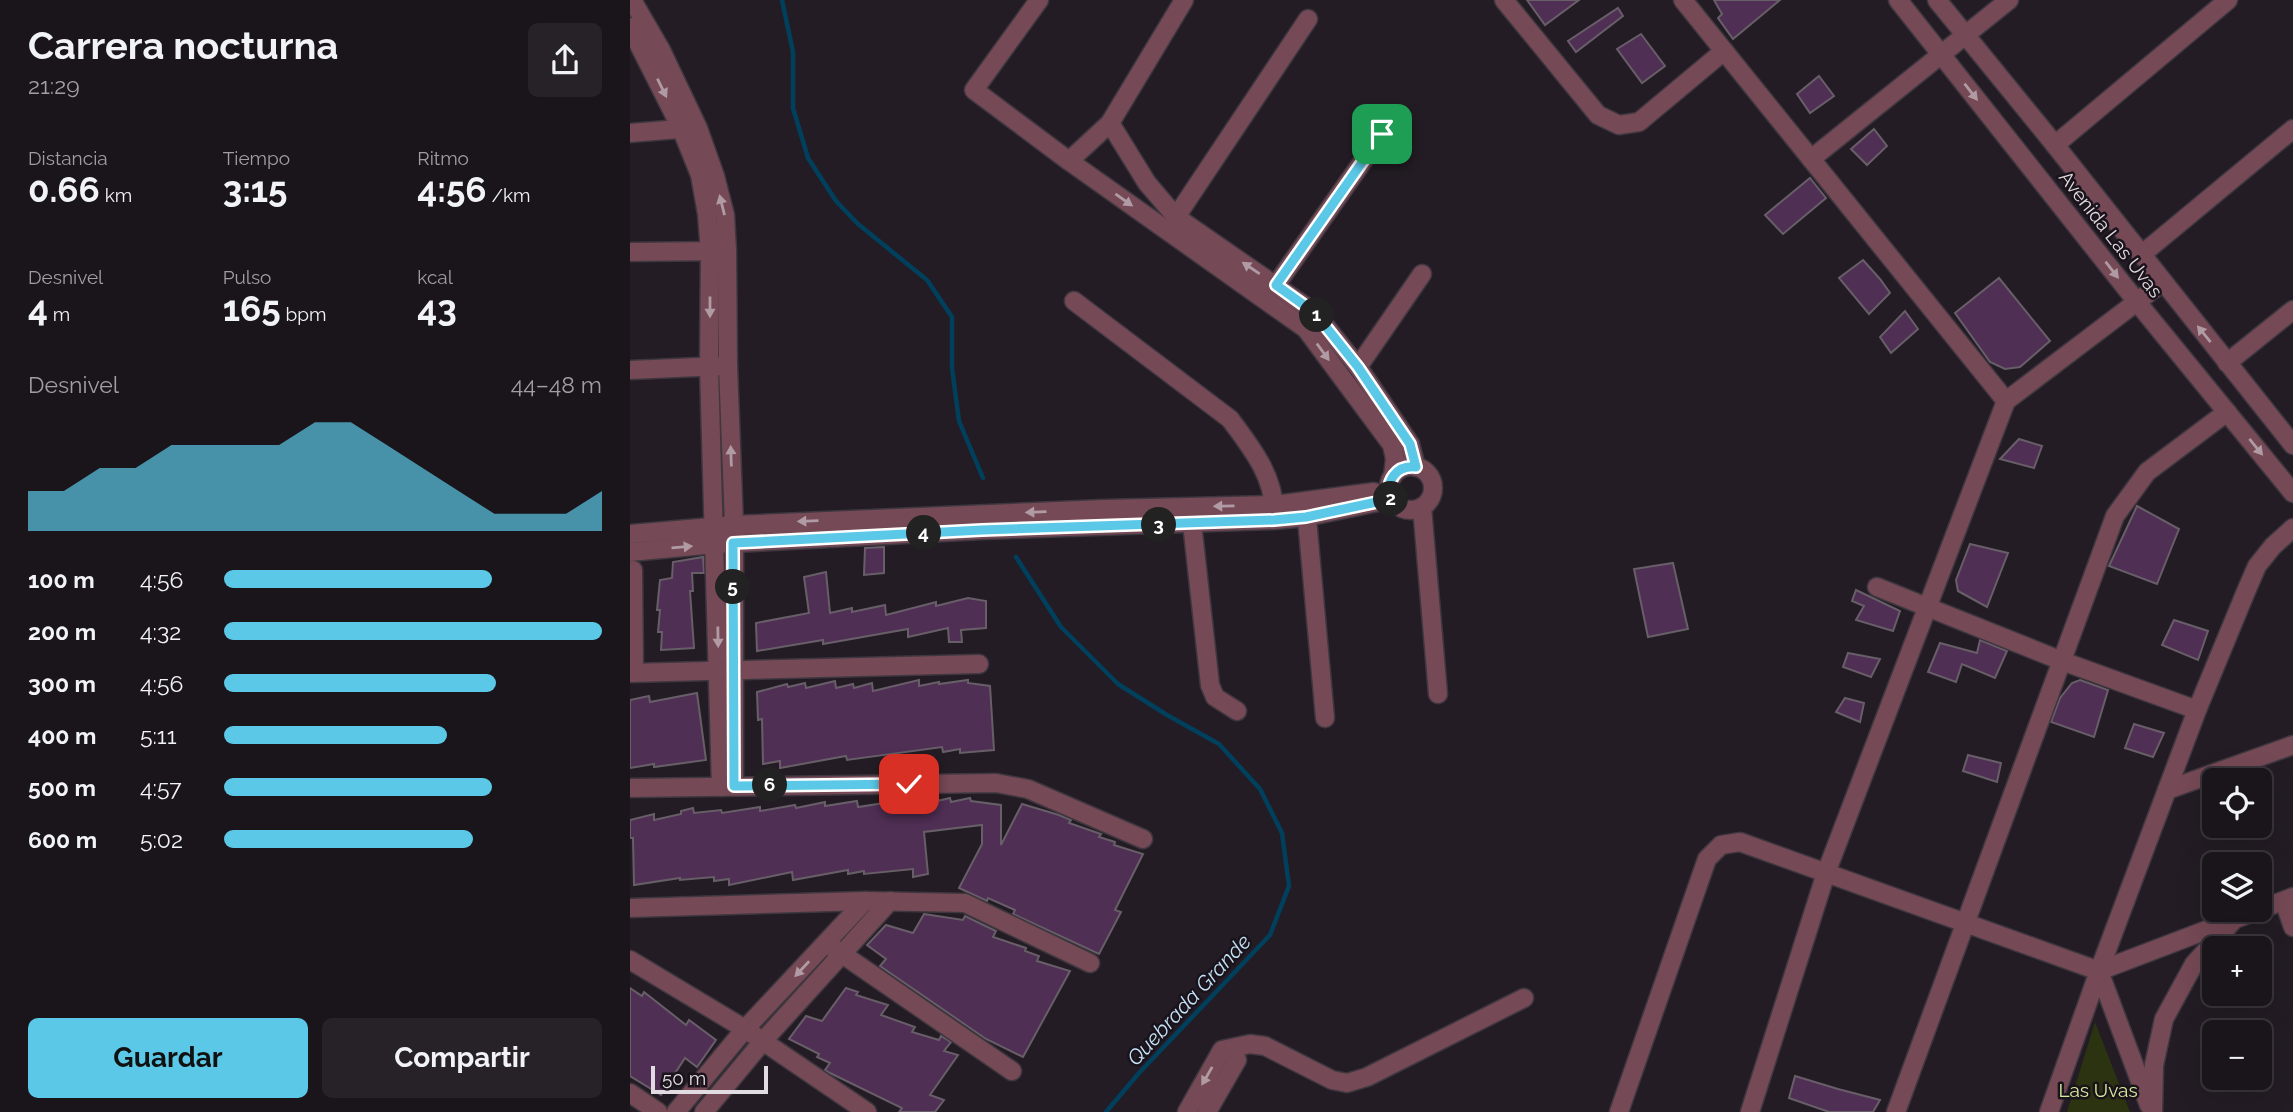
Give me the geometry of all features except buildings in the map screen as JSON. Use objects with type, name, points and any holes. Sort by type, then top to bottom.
[{"type":"street","points":[[632,0],[661,50],[690,128],[707,214],[719,252],[714,526],[725,603]]},
{"type":"street","points":[[630,534],[734,524],[1274,512],[1306,509],[1391,488],[1403,468],[1416,467],[1428,475],[1432,489],[1427,502],[1422,507],[1408,510],[1402,508],[1391,488],[1395,459],[1392,445],[1306,329],[1069,161],[974,90],[1039,0]]},
{"type":"street","points":[[1069,161],[1110,123],[1184,0]]},
{"type":"street","points":[[1504,0],[1598,115],[1619,125],[1639,122],[1724,51]]},
{"type":"street","points":[[1683,0],[2006,401]]},
{"type":"street","name":"Avenida Las Uvas","points":[[1898,0],[2137,302],[2293,492]]},
{"type":"street","name":"Avenida Las Uvas","points":[[1937,0],[2293,445]]},
{"type":"street","points":[[1811,159],[2009,0]]},
{"type":"street","points":[[2055,145],[2228,0]]},
{"type":"street","points":[[1176,217],[1308,19]]},
{"type":"street","points":[[630,27],[690,128]]},
{"type":"street","points":[[1110,123],[1147,183],[1176,217],[1315,313],[1358,367],[1410,444],[1416,467]]},
{"type":"street","points":[[630,133],[690,128]]},
{"type":"street","points":[[2141,255],[2293,129]]},
{"type":"street","points":[[1276,285],[1382,134]]},
{"type":"street","points":[[630,252],[719,252]]},
{"type":"street","points":[[1358,367],[1422,274]]},
{"type":"street","points":[[1750,1112],[1826,873],[2006,401],[2163,282]]},
{"type":"street","points":[[1074,301],[1230,419],[1268,476],[1274,512]]},
{"type":"street","points":[[2227,363],[2293,310]]},
{"type":"street","points":[[630,370],[718,367]]},
{"type":"street","points":[[718,367],[734,524],[725,603],[728,786]]},
{"type":"street","points":[[1896,1112],[2115,516],[2147,472],[2227,412]]},
{"type":"street","points":[[1422,507],[1438,694]]},
{"type":"street","points":[[1306,509],[1325,718]]},
{"type":"street","points":[[1191,515],[1210,685],[1215,697],[1237,711]]},
{"type":"street","points":[[979,664],[632,673],[632,561],[715,544],[982,530],[1137,517]]},
{"type":"street","points":[[2049,1112],[2197,710],[2258,566],[2273,546],[2293,528]]},
{"type":"street","points":[[1877,587],[2062,661],[2197,710]]},
{"type":"street","points":[[2167,790],[2293,745]]},
{"type":"street","points":[[630,788],[996,783],[1028,789],[1143,839]]},
{"type":"street","points":[[1619,1112],[1707,859],[1721,845],[1740,842],[2099,971],[2226,922]]},
{"type":"street","points":[[2288,899],[2293,927]]},
{"type":"street","points":[[676,1112],[745,1029],[865,901]]},
{"type":"street","points":[[630,908],[865,901],[965,903],[1090,963]]},
{"type":"street","points":[[704,1112],[763,1041],[890,901]]},
{"type":"street","points":[[2152,1112],[2154,1065],[2164,1019],[2193,964],[2231,922]]},
{"type":"street","points":[[827,943],[1013,1071]]},
{"type":"street","points":[[630,960],[745,1029],[867,1112]]},
{"type":"street","points":[[2099,971],[2152,1112]]},
{"type":"street","points":[[1187,1112],[1222,1050],[1250,1044],[1265,1046],[1332,1080],[1347,1083],[1367,1077],[1524,998]]},
{"type":"street","points":[[1207,1112],[1237,1060],[1233,1049]]},
{"type":"street","points":[[630,1093],[658,1112]]},
{"type":"green space","name":"Las Uvas","points":[[2095,1022],[2130,1112],[2067,1112]]},
{"type":"waterway","name":"Quebrada Grande","points":[[782,0],[793,52],[793,108],[808,158],[836,201],[858,224],[927,280],[952,317],[952,368],[959,421],[983,478]]},
{"type":"waterway","name":"Quebrada Grande","points":[[1016,557],[1061,627],[1118,684],[1219,744],[1260,789],[1282,833],[1289,886],[1270,935],[1139,1073],[1106,1112]]},
{"type":"route","points":[[909,784],[734,786],[733,543],[982,530],[1274,520],[1306,517],[1391,499],[1389,490],[1393,476],[1403,468],[1416,467],[1410,444],[1358,367],[1315,313],[1276,285],[1382,134]]}]
